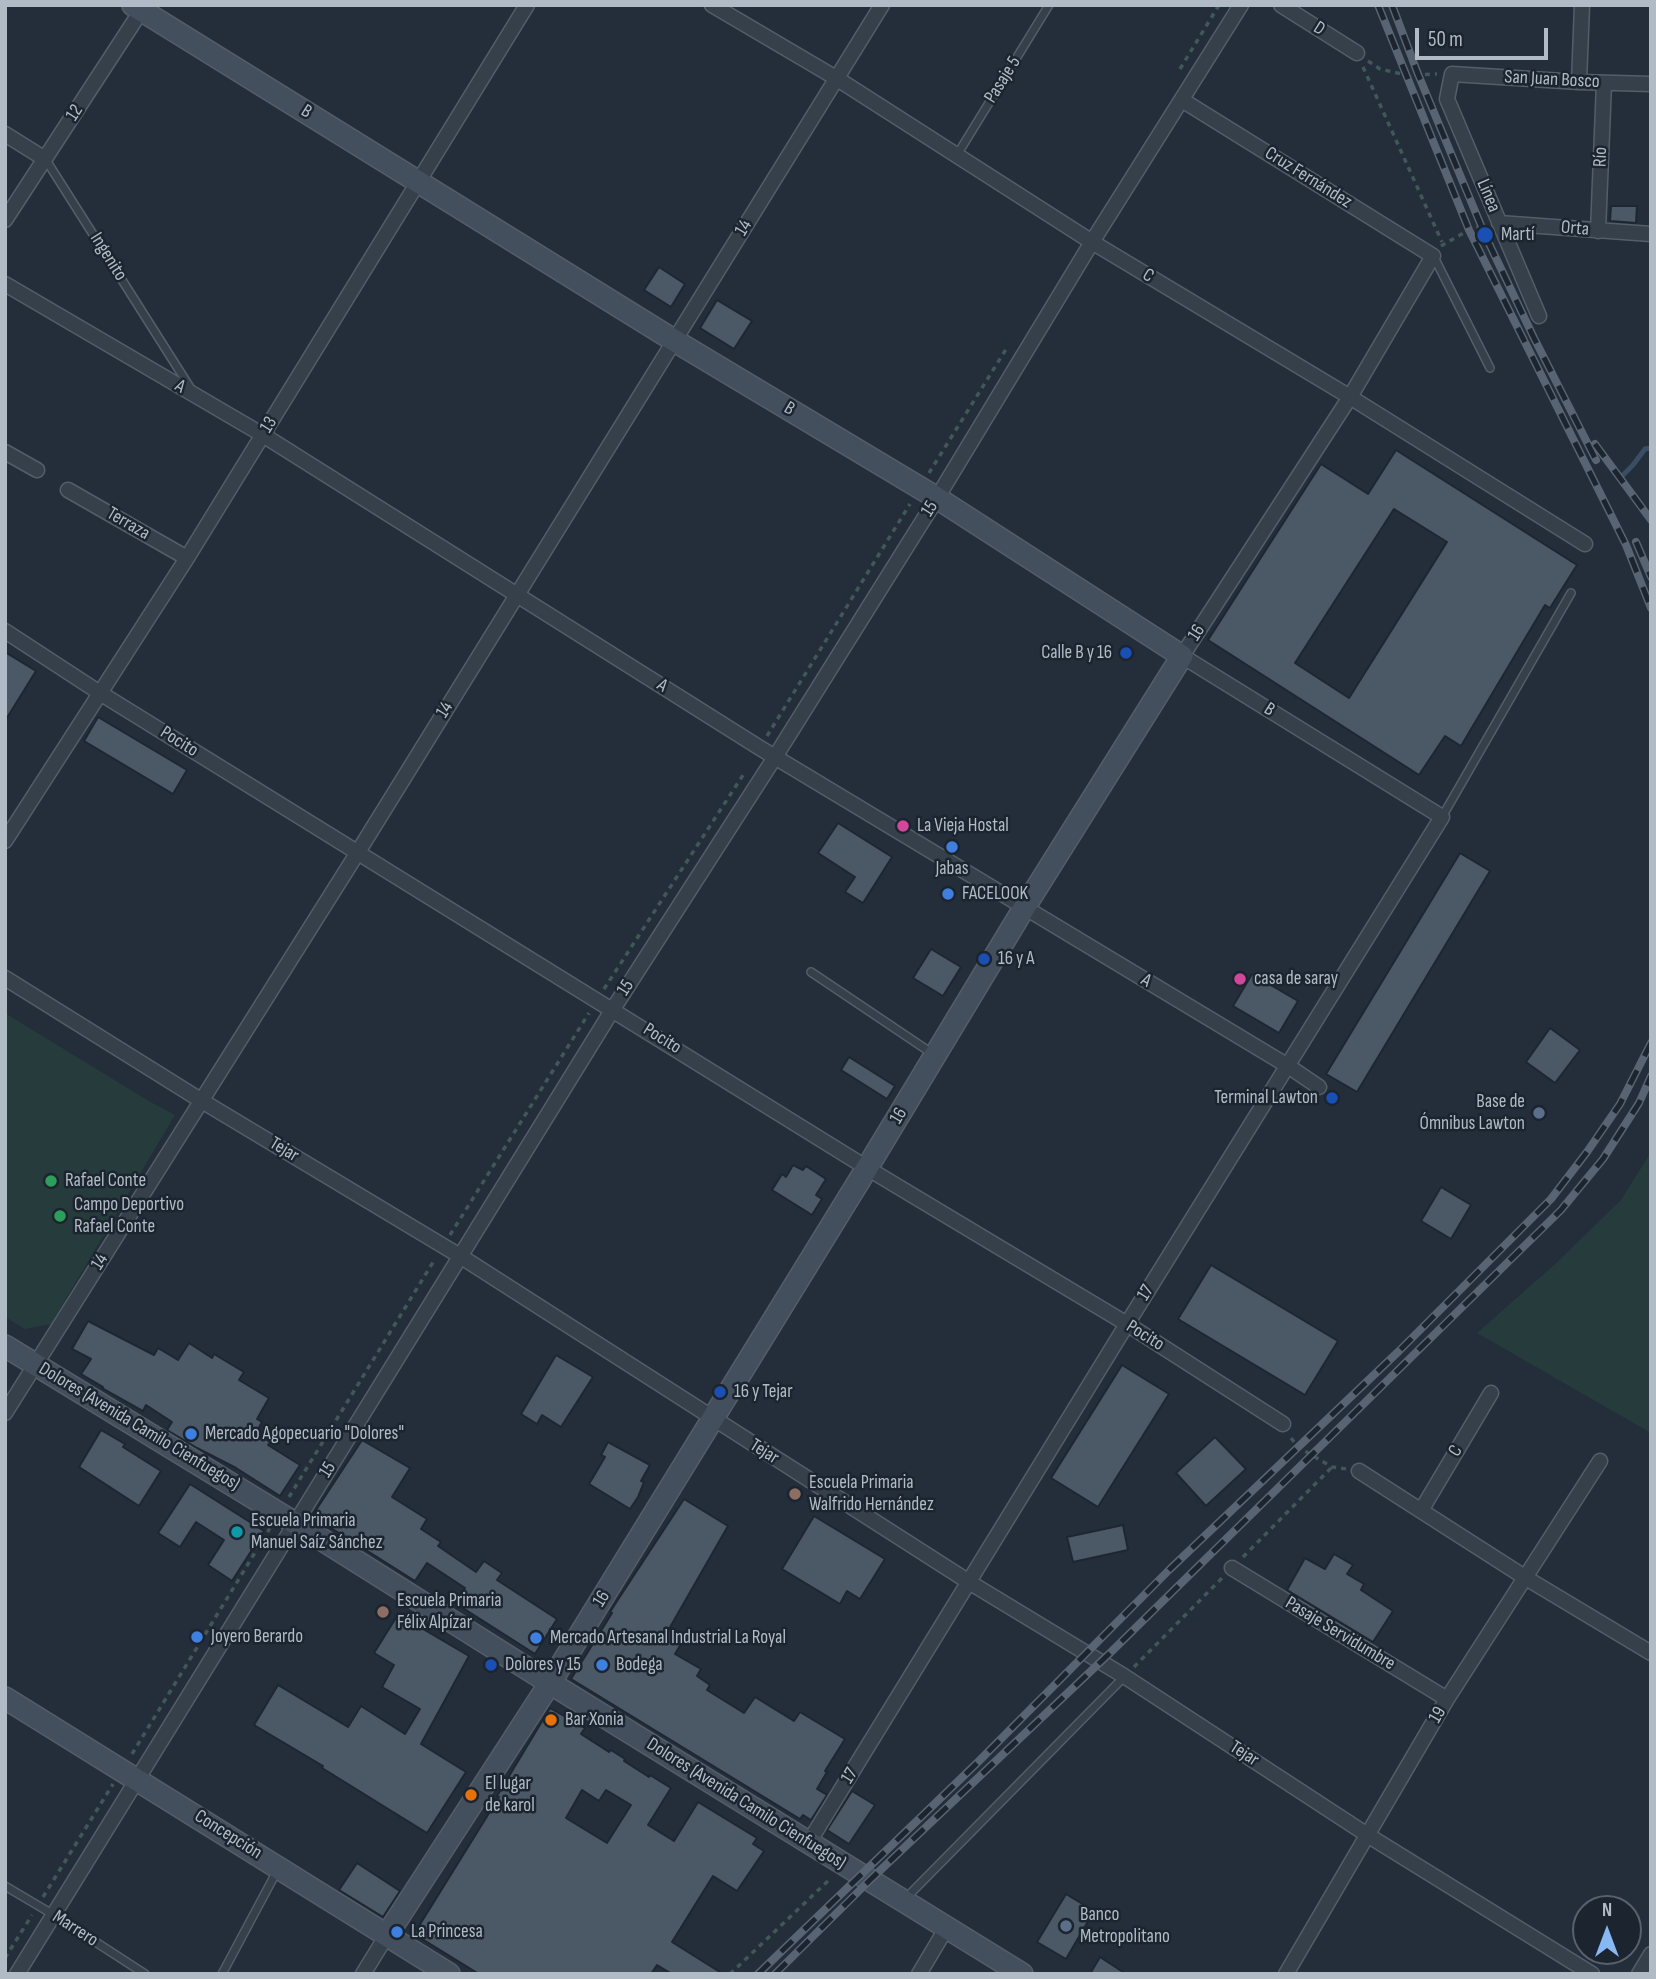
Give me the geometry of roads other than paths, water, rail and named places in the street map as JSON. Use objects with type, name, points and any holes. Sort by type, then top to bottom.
[{"type":"street","name":"13","points":[[5,841],[187,558],[527,5]]},
{"type":"street","name":"C","points":[[712,5],[836,78],[1092,242],[1350,397],[1585,544]]},
{"type":"street","name":"14","points":[[5,1413],[358,852],[882,5]]},
{"type":"street","name":"15","points":[[17,1974],[612,1009],[775,757],[1241,5]]},
{"type":"street","name":"D","points":[[1281,5],[1357,54]]},
{"type":"street","points":[[1579,82],[1582,5]]},
{"type":"street","name":"B","points":[[139,7],[675,341],[937,498],[1182,656],[1442,817]]},
{"type":"street","name":"12","points":[[5,220],[139,7]]},
{"type":"street","name":"San Juan Bosco","points":[[1452,74],[1651,84]]},
{"type":"street","name":"Línea","points":[[1452,74],[1447,99],[1539,316]]},
{"type":"street","name":"Río","points":[[1598,231],[1604,83]]},
{"type":"street","name":"Cruz Fernández","points":[[1182,100],[1433,256]]},
{"type":"street","name":"Ingenito","points":[[5,134],[45,159]]},
{"type":"street","name":"Orta","points":[[1499,223],[1651,234]]},
{"type":"street","name":"16","points":[[363,1974],[550,1683],[1024,908],[1182,656],[1350,397],[1433,256]]},
{"type":"street","name":"A","points":[[5,284],[263,435],[775,757],[1319,1087]]},
{"type":"street","points":[[5,452],[37,470]]},
{"type":"street","name":"Terraza","points":[[68,491],[187,558]]},
{"type":"street","name":"Pocito","points":[[5,631],[100,693],[867,1168],[1127,1324],[1283,1424]]},
{"type":"street","name":"17","points":[[809,1842],[1442,817]]},
{"type":"street","name":"Tejar","points":[[5,978],[202,1101],[460,1256],[970,1582],[1124,1676],[1368,1836],[1592,1974]]},
{"type":"street","name":"Dolores (Avenida Camilo Cienfuegos)","points":[[5,1346],[1023,1974]]},
{"type":"street","name":"C","points":[[1422,1510],[1491,1393]]},
{"type":"street","name":"19","points":[[1286,1974],[1447,1699],[1600,1461]]},
{"type":"street","points":[[1359,1471],[1526,1578],[1651,1653]]},
{"type":"street","name":"Pasaje Servidumbre","points":[[1232,1568],[1447,1699]]},
{"type":"street","name":"Concepción","points":[[5,1699],[449,1974]]},
{"type":"street","points":[[919,1974],[947,1927]]},
{"type":"street","points":[[1639,1974],[1651,1954]]},
{"type":"lane","name":"Pasaje 5","points":[[957,156],[1049,5]]},
{"type":"lane","name":"Ingenito","points":[[45,159],[195,396]]},
{"type":"lane","points":[[1433,256],[1490,368]]},
{"type":"lane","points":[[1442,817],[1571,593]]},
{"type":"lane","points":[[811,972],[935,1056]]},
{"type":"lane","points":[[904,1901],[1124,1676]]},
{"type":"lane","points":[[222,1974],[279,1867]]},
{"type":"lane","name":"Marrero","points":[[5,1886],[145,1974]]},
{"type":"waterway","points":[[1620,478],[1645,449],[1651,448]]},
{"type":"railway","points":[[1378,5],[1469,230],[1626,545],[1651,608]]},
{"type":"railway","points":[[1392,5],[1485,235],[1596,460]]},
{"type":"railway","points":[[1595,444],[1651,520]]},
{"type":"railway","points":[[1636,542],[1651,577]]},
{"type":"railway","points":[[758,1974],[977,1763],[1169,1570],[1399,1351],[1551,1199],[1620,1104],[1651,1043]]},
{"type":"railway","points":[[775,1974],[870,1880],[1111,1652],[1561,1210],[1603,1159],[1639,1103],[1651,1076]]},
{"type":"place","name":"Martí","points":[[1485,235]]},
{"type":"place","name":"Calle B y 16","points":[[1126,653]]},
{"type":"place","name":"La Vieja Hostal","points":[[903,826]]},
{"type":"place","name":"Jabas","points":[[952,847]]},
{"type":"place","name":"FACELOOK","points":[[948,894]]},
{"type":"place","name":"16 y A","points":[[984,959]]},
{"type":"place","name":"casa de saray","points":[[1240,979]]},
{"type":"place","name":"Terminal Lawton","points":[[1332,1098]]},
{"type":"place","name":"Base de Ómnibus Lawton","points":[[1539,1113]]},
{"type":"place","name":"Rafael Conte","points":[[51,1181]]},
{"type":"place","name":"Campo Deportivo Rafael Conte","points":[[60,1216]]},
{"type":"place","name":"16 y Tejar","points":[[720,1392]]},
{"type":"place","name":"Mercado Agopecuario \"Dolores\"","points":[[191,1434]]},
{"type":"place","name":"Escuela Primaria Walfrido Hernández","points":[[795,1494]]},
{"type":"place","name":"Escuela Primaria Manuel Saíz Sánchez","points":[[237,1532]]},
{"type":"place","name":"Escuela Primaria Félix Alpízar","points":[[383,1612]]},
{"type":"place","name":"Joyero Berardo","points":[[197,1637]]},
{"type":"place","name":"Mercado Artesanal Industrial La Royal","points":[[536,1638]]},
{"type":"place","name":"Dolores y 15","points":[[491,1665]]},
{"type":"place","name":"Bodega","points":[[602,1665]]},
{"type":"place","name":"Bar Xonia","points":[[551,1720]]},
{"type":"place","name":"El lugar de karol","points":[[471,1795]]},
{"type":"place","name":"Banco Metropolitano","points":[[1066,1926]]},
{"type":"place","name":"La Princesa","points":[[397,1932]]}]
